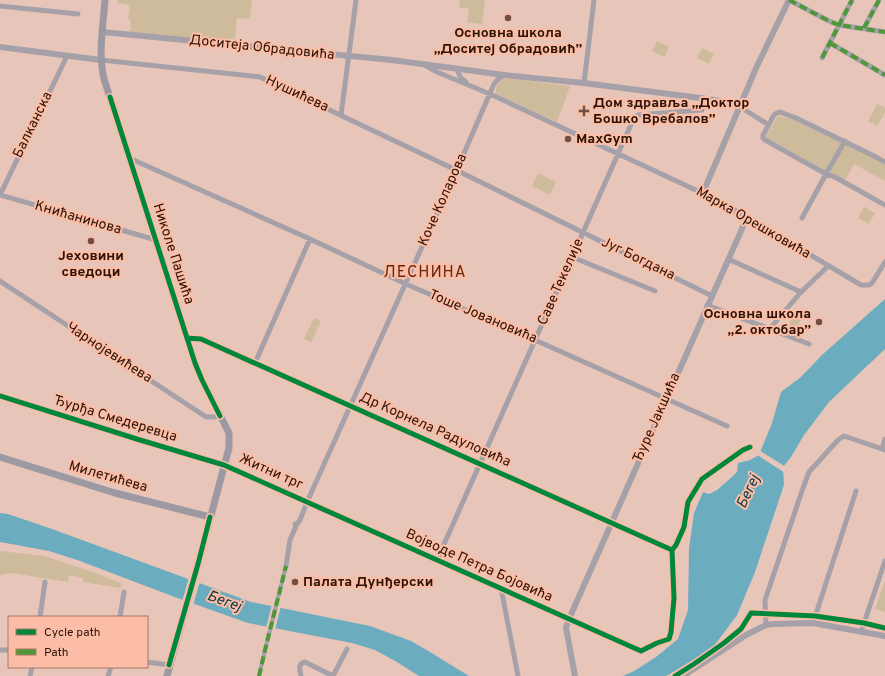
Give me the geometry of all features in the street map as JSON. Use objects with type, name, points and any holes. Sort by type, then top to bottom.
[{"type":"main road","name":"Николе Пашића","points":[[106,0],[102,32],[101,60],[106,86],[195,363],[229,433],[229,448],[167,676]]},
{"type":"main road","name":"Милетићева","points":[[0,458],[116,493],[210,517]]},
{"type":"street","points":[[341,115],[356,0]]},
{"type":"street","points":[[584,83],[594,0]]},
{"type":"street","points":[[706,193],[706,185],[757,66],[789,0],[839,26],[864,28],[885,32]]},
{"type":"street","points":[[822,58],[852,0]]},
{"type":"street","points":[[864,28],[879,0]]},
{"type":"street","points":[[0,6],[78,14]]},
{"type":"street","name":"Доситеја Обрадовића","points":[[102,32],[349,56],[584,83],[728,102],[740,107]]},
{"type":"street","points":[[830,43],[885,75]]},
{"type":"street","points":[[0,46],[101,60]]},
{"type":"street","name":"Балканска","points":[[0,195],[67,56]]},
{"type":"street","name":"Нушићева","points":[[101,60],[260,77],[456,170]]},
{"type":"street","name":"Доситеја Обрадовића","points":[[422,64],[437,72],[470,85]]},
{"type":"street","points":[[456,68],[461,78],[470,85],[618,154]]},
{"type":"street","name":"Коче Коларова","points":[[307,502],[490,94],[496,81],[500,76],[504,75]]},
{"type":"street","points":[[740,107],[769,125]]},
{"type":"street","name":"Саве Текелије","points":[[437,560],[635,116],[702,110]]},
{"type":"street","points":[[885,162],[845,141],[780,112],[774,115],[763,135],[765,140],[885,205]]},
{"type":"street","points":[[802,218],[845,141]]},
{"type":"street","name":"Марка Орешковића","points":[[618,154],[700,192],[706,193],[711,198],[741,214],[744,218],[750,219],[861,285],[865,286],[872,283],[885,262]]},
{"type":"street","name":"Тоше Јовановића","points":[[129,158],[310,239],[406,284],[727,426]]},
{"type":"street","name":"Југ Богдана","points":[[456,170],[712,296]]},
{"type":"street","name":"Книћанинова","points":[[0,195],[156,240]]},
{"type":"street","name":"Ђуре Јакшића","points":[[569,619],[745,222],[744,218]]},
{"type":"street","points":[[255,363],[310,239]]},
{"type":"street","name":"Југ Богдана","points":[[572,257],[655,292]]},
{"type":"street","points":[[728,259],[802,292]]},
{"type":"street","points":[[770,329],[802,292],[828,266]]},
{"type":"street","name":"Чарнојевићева","points":[[0,281],[206,416],[220,416]]},
{"type":"street","points":[[707,305],[809,344]]},
{"type":"street","name":"Др Корнела Радуловића","points":[[187,338],[201,339],[672,550],[674,598],[670,638],[657,642],[641,651]]},
{"type":"street","name":"Ђурђа Смедеревца","points":[[0,396],[224,465]]},
{"type":"street","points":[[766,625],[765,600],[809,472],[838,440],[844,436],[883,449],[885,439]]},
{"type":"street","name":"Житни трг","points":[[224,465],[307,502],[290,540],[286,566],[259,676]]},
{"type":"street","points":[[813,623],[856,491]]},
{"type":"street","name":"Војводе Петра Бојовића","points":[[307,502],[641,651]]},
{"type":"street","points":[[862,632],[885,562]]},
{"type":"street","points":[[40,616],[45,582]]},
{"type":"street","points":[[501,588],[518,676]]},
{"type":"street","points":[[120,616],[124,592]]},
{"type":"street","points":[[569,619],[566,628],[575,676]]},
{"type":"street","points":[[683,676],[746,635],[766,625],[813,623],[885,636]]},
{"type":"street","points":[[301,676],[299,668],[301,664],[305,662],[333,676],[347,649]]},
{"type":"street","points":[[148,662],[170,665]]},
{"type":"shaded area","points":[[118,0],[252,0],[250,19],[237,18],[235,39],[207,39],[130,32],[131,21],[128,18],[130,5],[117,3]]},
{"type":"shaded area","points":[[460,0],[485,0],[482,24],[467,22],[469,9],[459,7]]},
{"type":"shaded area","points":[[657,41],[669,47],[664,57],[652,51]]},
{"type":"shaded area","points":[[702,48],[714,54],[709,64],[697,58]]},
{"type":"shaded area","points":[[503,78],[570,86],[557,122],[496,94],[497,85]]},
{"type":"shaded area","points":[[877,104],[885,108],[885,112],[877,126],[868,121]]},
{"type":"shaded area","points":[[778,116],[796,120],[843,142],[826,171],[765,137]]},
{"type":"shaded area","points":[[845,142],[885,165],[885,181],[854,164],[845,180],[829,171]]},
{"type":"shaded area","points":[[538,173],[556,182],[550,195],[532,186]]},
{"type":"shaded area","points":[[864,207],[875,213],[869,224],[858,218]]},
{"type":"shaded area","points":[[796,312],[803,317],[793,332],[787,327]]},
{"type":"shaded area","points":[[314,318],[321,321],[311,342],[304,339]]},
{"type":"shaded area","points":[[0,551],[44,556],[96,573],[122,584],[121,588],[83,582],[83,578],[69,575],[68,582],[12,573],[0,575]]},
{"type":"shaded area","points":[[885,583],[885,612],[875,609]]},
{"type":"water","name":"Бегеј","points":[[885,299],[885,349],[829,402],[804,435],[791,457],[783,467],[784,485],[755,572],[737,615],[714,646],[694,660],[666,676],[623,676],[656,657],[678,639],[688,610],[689,549],[694,513],[703,492],[709,494],[717,490],[737,472],[738,463],[750,460],[759,455],[772,423],[781,392],[801,377],[822,355]]},
{"type":"water","name":"Бегеј","points":[[0,513],[8,514],[52,529],[251,602],[370,626],[411,641],[469,676],[419,676],[375,650],[352,643],[248,623],[80,561],[49,551],[0,542]]},
{"type":"pier","points":[[759,450],[786,467],[785,473],[756,454]]},
{"type":"pier","points":[[189,577],[200,581],[193,606],[182,602]]},
{"type":"pier","points":[[272,604],[281,606],[275,630],[266,628]]},
{"type":"marked path","points":[[789,0],[839,25],[885,32]]},
{"type":"marked path","points":[[822,58],[852,0]]},
{"type":"marked path","points":[[864,28],[879,0]]},
{"type":"marked path","points":[[830,43],[885,75]]},
{"type":"marked path","points":[[259,676],[286,566]]},
{"type":"cycle path","points":[[110,97],[195,363],[220,416]]},
{"type":"cycle path","points":[[187,338],[201,339],[672,550]]},
{"type":"cycle path","points":[[0,396],[224,465],[641,651],[669,639],[674,598],[672,550],[676,545],[684,527],[688,502],[702,479],[743,450],[750,447]]},
{"type":"cycle path","points":[[169,665],[210,517]]},
{"type":"cycle path","points":[[675,676],[724,643],[741,629],[751,613],[815,616],[864,623],[885,628]]},
{"type":"place","name":"Основна школа „Доситеј Обрадовић”","points":[[508,18]]},
{"type":"place","name":"Дом здравља „Доктор Бошко Вребалов”","points":[[584,111]]},
{"type":"place","name":"MaxGym","points":[[568,139]]},
{"type":"place","name":"Јеховини сведоци","points":[[91,241]]},
{"type":"place","name":"Основна школа „2. октобар”","points":[[819,322]]},
{"type":"place","name":"Палата Дунђерски","points":[[295,582]]},
{"type":"district","name":"ЛЕСНИНА","points":[[425,273]]}]
